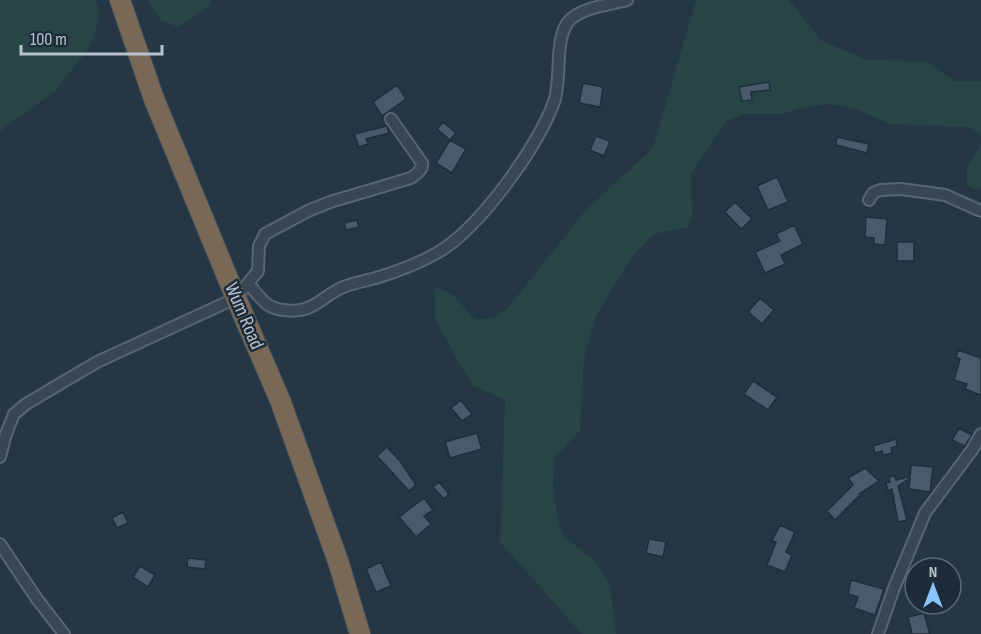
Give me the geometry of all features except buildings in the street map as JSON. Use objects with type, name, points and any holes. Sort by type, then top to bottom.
[{"type":"highway","name":"Wum Road","points":[[120,0],[154,99],[280,400],[310,479],[360,634]]},
{"type":"street","points":[[248,283],[270,306],[296,311],[309,308],[351,284],[379,277],[422,261],[451,243],[493,201],[537,137],[558,90],[561,44],[563,31],[568,22],[585,12],[627,0]]},
{"type":"street","points":[[0,457],[14,414],[26,404],[97,362],[236,298],[258,271],[259,246],[265,234],[330,202],[411,178],[418,173],[422,168],[422,163],[391,118]]},
{"type":"street","points":[[869,200],[873,193],[880,190],[901,189],[945,195],[981,211]]},
{"type":"street","points":[[878,634],[925,513],[972,450],[981,434]]},
{"type":"street","points":[[0,544],[64,634]]},
{"type":"green space","points":[[0,0],[96,0],[100,14],[91,46],[54,92],[0,131]]},
{"type":"green space","points":[[147,0],[211,0],[209,7],[179,27],[161,21]]},
{"type":"green space","points":[[696,0],[789,0],[822,41],[868,60],[926,61],[954,81],[981,81],[981,136],[973,129],[964,127],[889,124],[854,108],[828,104],[800,108],[783,114],[743,114],[726,121],[691,173],[692,218],[688,227],[654,234],[631,258],[597,314],[584,358],[580,430],[555,458],[553,486],[558,519],[564,536],[597,563],[610,586],[616,634],[582,634],[500,542],[505,400],[472,385],[435,320],[435,286],[453,295],[475,319],[493,318],[507,309],[585,211],[653,148]]},
{"type":"green space","points":[[981,144],[981,188],[975,190],[967,184],[967,167]]}]
